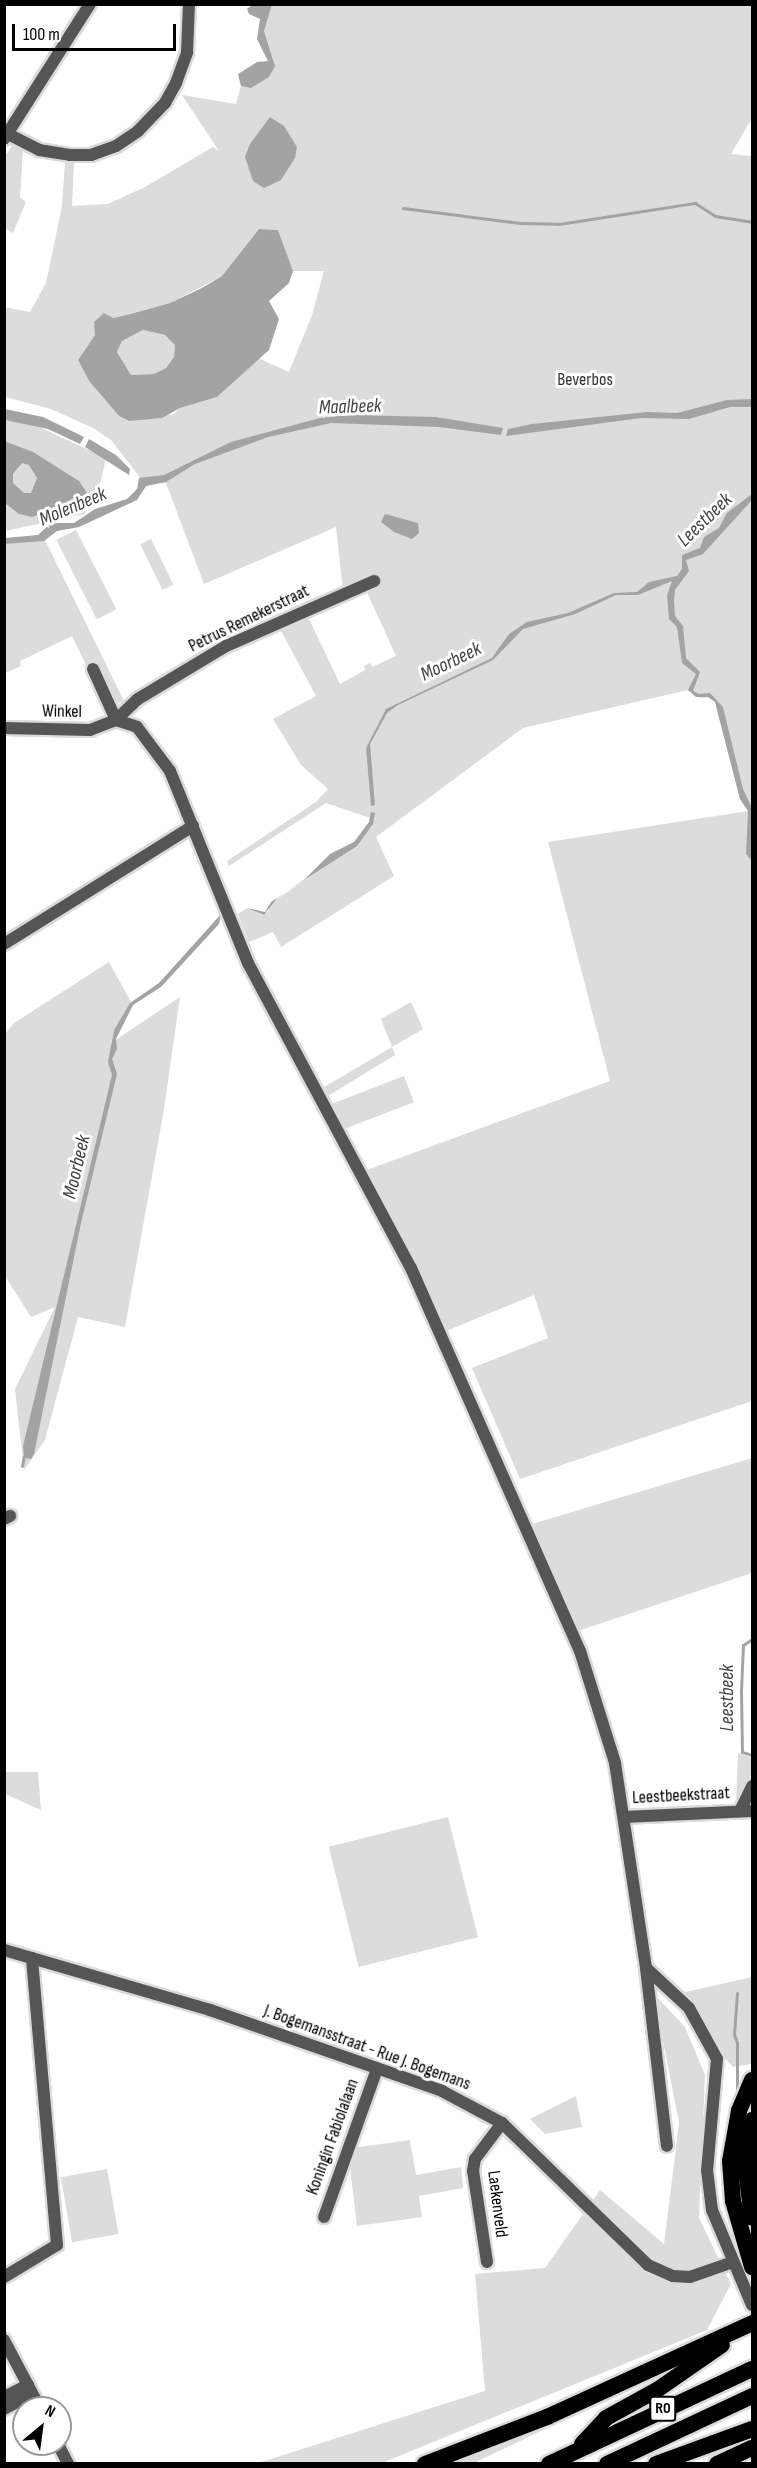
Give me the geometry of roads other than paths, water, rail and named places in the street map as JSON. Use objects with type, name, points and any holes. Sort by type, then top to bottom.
[{"type":"highway","points":[[753,2080],[739,2111],[730,2161],[736,2220],[753,2267]]},
{"type":"highway","points":[[753,2120],[746,2163],[753,2218]]},
{"type":"highway","points":[[575,2451],[606,2418],[657,2390],[749,2325]]},
{"type":"highway","points":[[425,2463],[547,2416],[749,2325]]},
{"type":"highway","name":"R0","points":[[549,2463],[753,2369]]},
{"type":"highway","name":"R0","points":[[607,2463],[753,2396]]},
{"type":"highway","points":[[656,2463],[753,2429]]},
{"type":"highway","points":[[717,2463],[753,2448]]},
{"type":"street","points":[[90,4],[6,135],[39,150],[70,155],[91,155],[116,146],[138,131],[165,103],[176,83],[187,52],[189,4]]},
{"type":"street","name":"Petrus Remekerstraat","points":[[116,720],[138,699],[226,646],[374,581]]},
{"type":"street","points":[[93,669],[116,720],[137,727],[152,744],[170,771],[248,963],[411,1268],[549,1576],[606,1725],[624,1817],[646,1968],[667,2146]]},
{"type":"street","name":"Winkel","points":[[4,728],[90,730],[116,720]]},
{"type":"street","points":[[4,944],[193,826]]},
{"type":"street","name":"Leestbeekstraat","points":[[624,1817],[746,1811],[753,1786]]},
{"type":"street","name":"J. Bogemansstraat - Rue J. Bogemans","points":[[4,1950],[210,2010],[442,2091],[502,2123],[648,2265],[673,2276],[690,2277],[733,2262]]},
{"type":"street","points":[[4,2277],[57,2245],[32,1958]]},
{"type":"street","points":[[646,1968],[688,2008],[717,2059],[707,2169],[715,2219],[753,2305]]},
{"type":"street","name":"Koningin Fabiolalaan","points":[[324,2217],[377,2069]]},
{"type":"street","name":"Laekenveld","points":[[487,2262],[473,2171],[478,2154],[502,2123]]},
{"type":"street","points":[[4,2340],[33,2396]]},
{"type":"street","points":[[4,2397],[30,2390]]},
{"type":"street","points":[[4,2409],[30,2390]]},
{"type":"waterway","points":[[403,208],[520,223],[559,224],[695,203],[715,216],[752,222]]},
{"type":"waterway","name":"Moorbeek","points":[[22,1466],[24,1456]]},
{"type":"waterway","name":"Leestbeek","points":[[752,1639],[743,1645],[741,1690],[742,1752],[752,1755]]},
{"type":"waterway","name":"Leestbeek","points":[[737,1993],[734,2034],[737,2043],[737,2089]]},
{"type":"park label","name":"Beverbos","points":[[585,380]]},
{"type":"water label","name":"Maalbeek","points":[[350,407]]},
{"type":"water label","name":"Molenbeek","points":[[73,507]]}]
